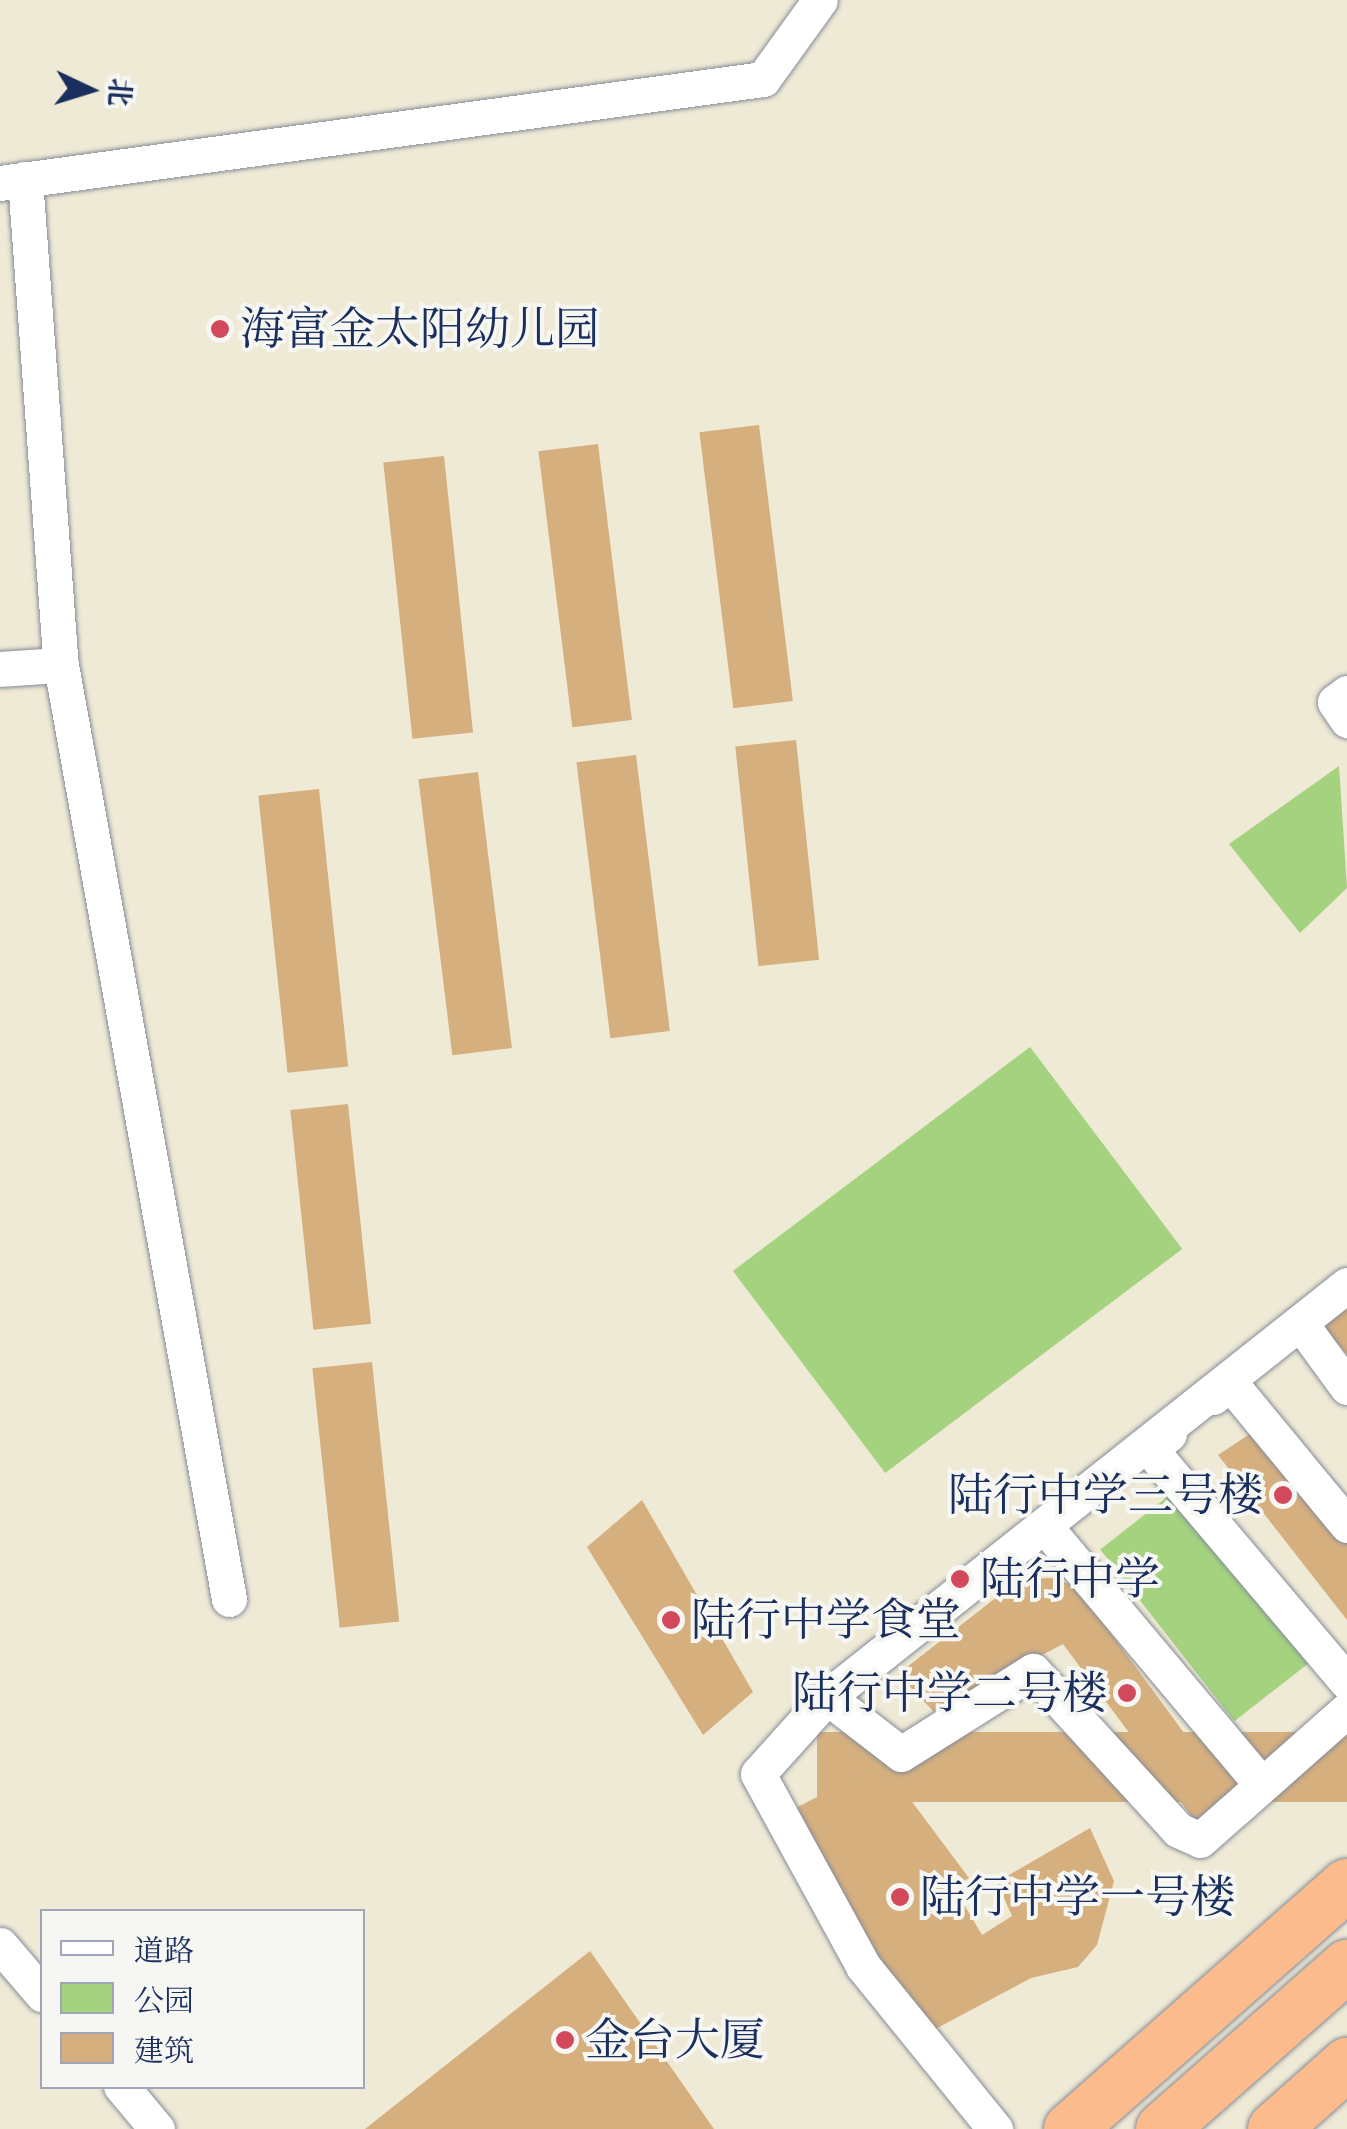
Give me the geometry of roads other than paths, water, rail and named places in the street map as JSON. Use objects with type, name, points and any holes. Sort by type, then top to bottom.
[{"type":"highway","points":[[1070,2129],[1347,1885]]},
{"type":"highway","points":[[1162,2129],[1347,1966]]},
{"type":"highway","points":[[1274,2129],[1347,2064]]},
{"type":"street","points":[[229,1599],[61,665],[12,181],[764,79],[820,0]]},
{"type":"street","points":[[0,669],[61,665]]},
{"type":"street","points":[[1347,692],[1335,702],[1347,720]]},
{"type":"street","points":[[996,2129],[863,1966],[758,1774],[827,1698],[1150,1449],[1347,1284]]},
{"type":"street","points":[[1301,1324],[1347,1387]]},
{"type":"street","points":[[1230,1383],[1347,1525]]},
{"type":"street","points":[[1150,1449],[1347,1682]]},
{"type":"street","points":[[1046,1529],[1262,1785]]},
{"type":"street","points":[[827,1698],[901,1754],[1032,1671],[1178,1830],[1200,1840],[1347,1710]]},
{"type":"street","points":[[0,1945],[40,1992]]},
{"type":"street","points":[[124,2089],[158,2129]]},
{"type":"place","name":"海富金太阳幼儿园","points":[[220,329]]},
{"type":"place","name":"陆行中学三号楼","points":[[1283,1495]]},
{"type":"place","name":"陆行中学","points":[[960,1579]]},
{"type":"place","name":"陆行中学食堂","points":[[671,1620]]},
{"type":"place","name":"陆行中学二号楼","points":[[1127,1693]]},
{"type":"place","name":"陆行中学一号楼","points":[[900,1897]]},
{"type":"place","name":"金台大厦","points":[[565,2040]]}]
